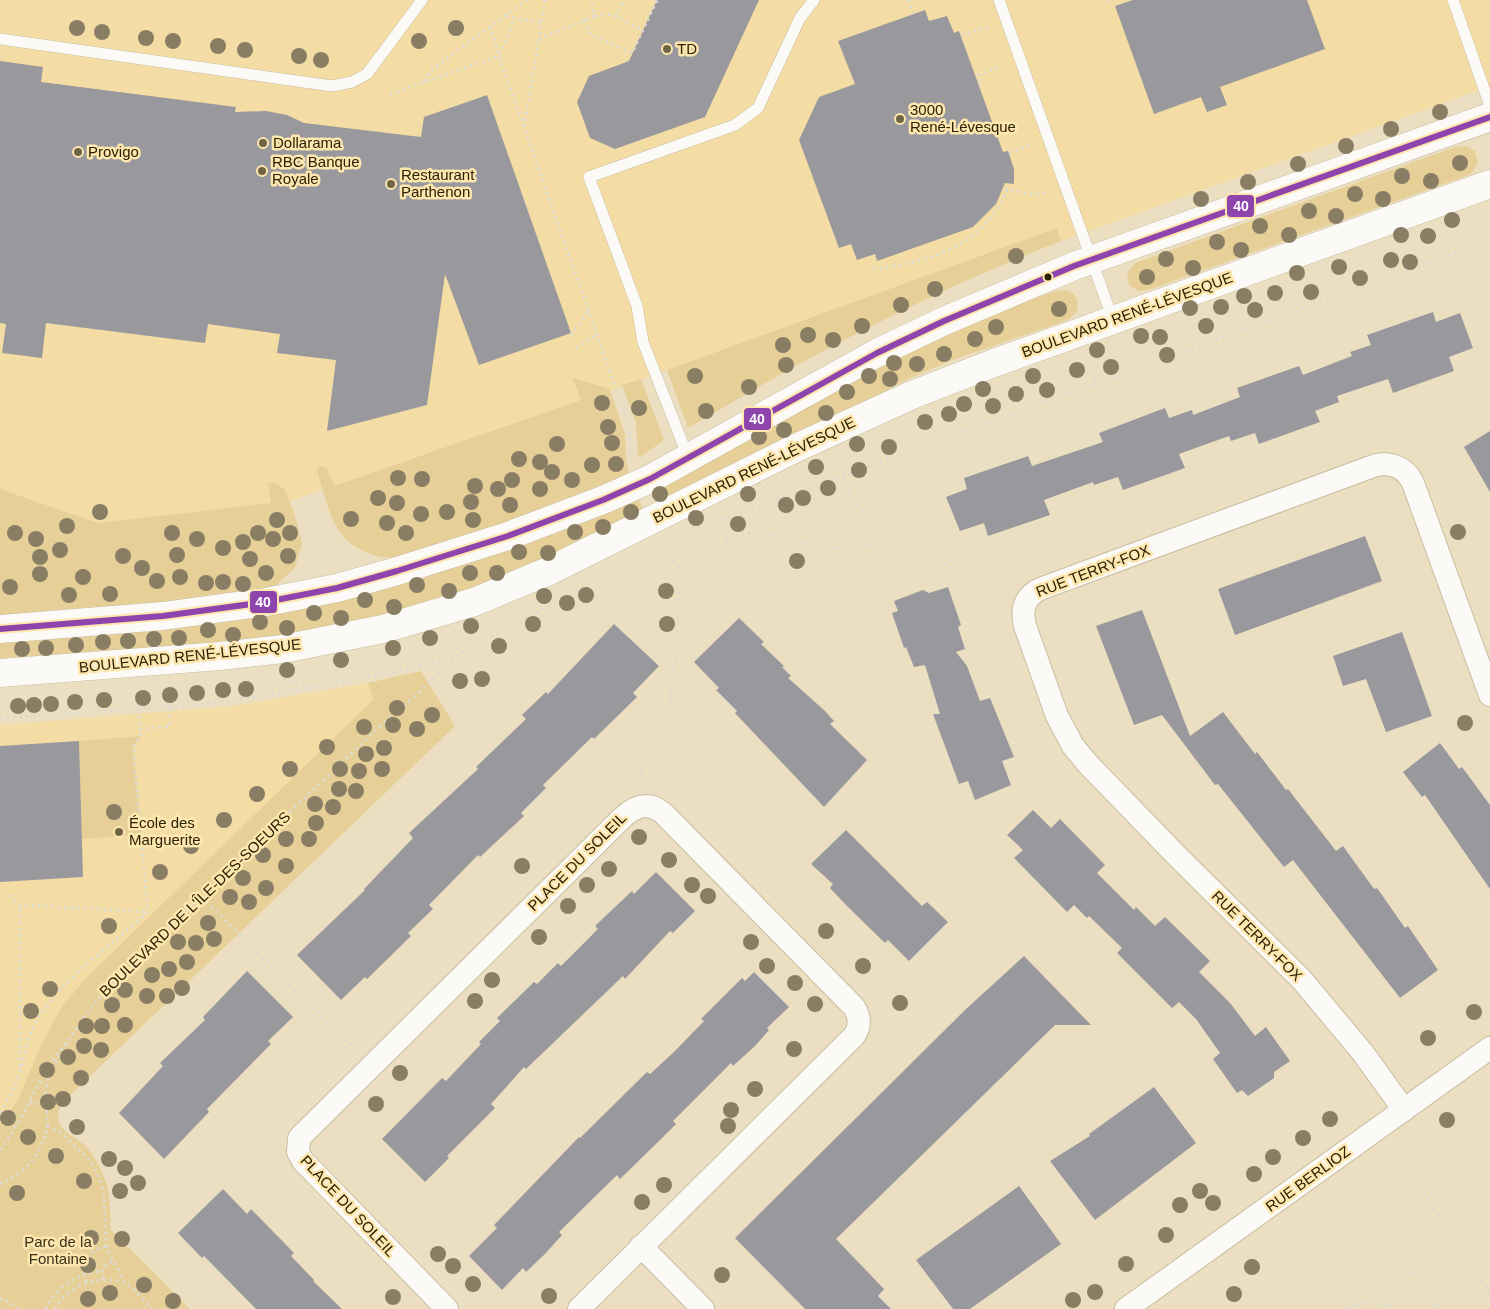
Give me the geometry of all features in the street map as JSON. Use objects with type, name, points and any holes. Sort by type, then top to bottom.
[{"type":"street","points":[[0,630],[194,612],[266,602],[337,588],[397,572],[543,524],[603,500],[688,459],[812,388],[912,336],[1005,294],[1092,260],[1490,117]]},
{"type":"street","name":"BOULEVARD RENÉ-LÉVESQUE","points":[[0,673],[220,656],[283,649],[383,629],[454,608],[551,570],[798,448],[912,395],[1113,320],[1490,184]]},
{"type":"street","name":"RUE TERRY-FOX","points":[[1404,1110],[1363,1053],[1296,974],[1175,854],[1073,746],[1057,716],[1025,626],[1023,610],[1026,599],[1040,588],[1376,466],[1389,464],[1406,472],[1413,483],[1490,695]]},
{"type":"street","name":"PLACE DU SOLEIL","points":[[447,1309],[303,1160],[297,1147],[299,1138],[622,818],[632,809],[648,806],[663,813],[735,886],[854,1007],[860,1021],[854,1036],[579,1309]]},
{"type":"street","name":"RUE BERLIOZ","points":[[1126,1309],[1490,1048]]},
{"type":"street","points":[[641,1246],[704,1309]]},
{"type":"lane","points":[[0,39],[332,86],[352,82],[367,74],[422,0]]},
{"type":"lane","points":[[688,459],[646,350],[637,306],[589,177],[735,125],[752,114],[762,101],[800,18],[814,0]]},
{"type":"lane","points":[[999,0],[1113,320]]},
{"type":"lane","points":[[1452,0],[1490,106]]},
{"type":"path","points":[[424,82],[431,70],[527,0]]},
{"type":"path","points":[[524,127],[545,0]]},
{"type":"path","points":[[591,0],[595,16]]},
{"type":"path","points":[[616,16],[622,3],[621,0]]},
{"type":"path","points":[[584,20],[591,35],[632,53],[657,0]]},
{"type":"path","points":[[908,0],[913,14]]},
{"type":"path","points":[[1106,0],[1112,3]]},
{"type":"path","points":[[539,39],[595,16],[611,14],[644,30]]},
{"type":"path","points":[[505,16],[542,22]]},
{"type":"path","points":[[390,94],[499,56],[515,18]]},
{"type":"path","points":[[490,26],[629,426],[632,464]]},
{"type":"path","points":[[961,35],[988,27]]},
{"type":"path","points":[[979,86],[982,84],[978,75],[1002,66]]},
{"type":"path","points":[[1009,153],[1031,145]]},
{"type":"path","points":[[873,269],[916,262],[952,250],[979,230],[1000,204],[1007,189],[1035,195],[1047,191]]},
{"type":"path","name":"BOULEVARD RENÉ-LÉVESQUE","points":[[703,527],[1490,240]]},
{"type":"path","points":[[572,336],[588,311]]},
{"type":"path","points":[[576,348],[597,334]]},
{"type":"path","points":[[1084,350],[1096,383]]},
{"type":"path","points":[[843,476],[855,503],[862,512],[901,540],[994,592]]},
{"type":"path","points":[[711,524],[728,541]]},
{"type":"path","points":[[671,723],[671,679],[676,659],[678,593],[686,582],[710,572],[728,541],[741,534],[762,532],[815,546],[849,549],[901,540]]},
{"type":"path","name":"BOULEVARD RENÉ-LÉVESQUE","points":[[661,546],[678,538]]},
{"type":"path","points":[[669,542],[674,563],[686,582]]},
{"type":"path","name":"BOULEVARD RENÉ-LÉVESQUE","points":[[0,718],[138,709],[242,699],[399,671],[452,658],[590,584]]},
{"type":"path","name":"BOULEVARD DE L'ÎLE-DES-SOEURS","points":[[0,1184],[20,1172],[35,1157],[44,1139],[47,1126],[44,1094],[50,1074],[72,1036],[113,982],[375,731],[429,684],[452,658]]},
{"type":"path","name":"BOULEVARD RENÉ-LÉVESQUE","points":[[278,678],[310,688]]},
{"type":"path","points":[[140,729],[170,726],[169,706]]},
{"type":"path","points":[[138,709],[141,736],[133,747],[148,912]]},
{"type":"path","points":[[10,895],[20,905],[148,912]]},
{"type":"path","points":[[202,897],[354,1048]]},
{"type":"path","points":[[20,905],[20,1072]]},
{"type":"path","points":[[0,1113],[20,1072],[28,1038],[37,1019],[54,995],[148,912]]},
{"type":"path","points":[[0,1150],[30,1102],[47,1067],[72,1036]]},
{"type":"path","points":[[30,1102],[44,1105]]},
{"type":"path","points":[[47,1126],[59,1132],[83,1153],[101,1178],[106,1207],[107,1246],[113,1262],[121,1273],[121,1280]]},
{"type":"path","points":[[1405,1165],[1459,1245]]},
{"type":"path","points":[[1362,1196],[1412,1266],[1415,1275]]},
{"type":"path","points":[[87,1282],[83,1270],[87,1256],[93,1250],[107,1246]]},
{"type":"path","points":[[103,1279],[102,1271],[107,1263],[113,1262]]},
{"type":"path","points":[[1474,1269],[1490,1293]]},
{"type":"path","points":[[46,1309],[54,1295],[63,1286],[84,1274],[102,1271]]},
{"type":"path","points":[[56,1309],[65,1296],[87,1282],[103,1279],[121,1280],[152,1309]]},
{"type":"path","points":[[1431,1298],[1438,1309]]},
{"type":"path","points":[[0,1299],[10,1302],[19,1309]]},
{"type":"path","points":[[1347,1309],[1355,1303],[1378,1302],[1391,1307]]},
{"type":"shaded area","points":[[0,0],[1490,0],[1490,86],[1061,241],[1057,228],[610,391],[290,501],[98,523],[0,489]]},
{"type":"shaded area","name":"École des Marguerite","points":[[368,683],[374,700],[84,980],[70,996],[49,1029],[18,1100],[0,1123],[0,725],[234,706]]},
{"type":"green space","points":[[1466,146],[1475,151],[1478,163],[1471,174],[1148,290],[1138,291],[1129,285],[1127,273],[1135,263],[1455,147]]},
{"type":"green space","points":[[1057,228],[1061,241],[992,269],[856,334],[790,369],[688,428],[667,370]]},
{"type":"green space","points":[[1063,290],[1074,294],[1077,300],[1077,311],[1068,320],[950,361],[906,380],[754,461],[658,507],[649,489],[849,380],[932,341],[1029,300]]},
{"type":"green space","points":[[573,378],[610,389],[625,434],[626,457],[630,479],[601,485],[481,531],[400,557],[381,557],[363,551],[345,538],[339,530],[329,511],[317,471],[320,466],[327,468],[334,486],[581,400]]},
{"type":"green space","points":[[641,379],[664,440],[641,457],[638,457],[636,423],[622,385]]},
{"type":"green space","points":[[268,483],[276,483],[285,490],[294,512],[302,544],[295,568],[275,586],[209,599],[0,617],[0,489],[98,523],[271,503]]},
{"type":"green space","points":[[636,495],[646,514],[563,553],[506,577],[419,607],[368,620],[264,637],[158,648],[0,658],[0,641],[168,628]]},
{"type":"green space","name":"Parc de la Fontaine","points":[[421,671],[455,726],[61,1104],[58,1119],[62,1128],[88,1149],[96,1160],[105,1179],[110,1201],[111,1230],[190,1309],[0,1309],[0,1123],[18,1100],[40,1047],[61,1008],[84,980],[373,700],[368,683]]},
{"type":"green space","points":[[141,736],[133,747],[142,835],[82,839],[79,741]]},
{"type":"building","points":[[657,0],[759,0],[705,117],[615,149],[590,138],[577,102],[589,76],[629,61]]},
{"type":"building","points":[[1133,0],[1307,0],[1325,49],[1220,87],[1227,105],[1207,112],[1201,97],[1154,114],[1115,6]]},
{"type":"building","name":"3000 René-Lévesque","points":[[925,10],[929,21],[947,16],[954,33],[959,31],[1003,152],[1008,151],[1014,169],[1014,184],[1005,183],[996,204],[973,227],[877,261],[875,254],[857,260],[851,244],[839,248],[799,140],[819,97],[855,84],[838,41]]},
{"type":"building","points":[[0,61],[43,67],[41,82],[236,107],[235,112],[266,111],[287,115],[304,123],[421,137],[424,117],[487,95],[571,333],[479,365],[445,274],[427,405],[327,431],[336,360],[277,353],[280,334],[208,324],[205,343],[46,323],[42,358],[2,353],[6,324],[0,323]]},
{"type":"building","points":[[1433,312],[1436,322],[1460,313],[1473,348],[1449,357],[1454,371],[1393,393],[1388,379],[1337,396],[1339,402],[1315,411],[1320,422],[1259,444],[1255,433],[1231,441],[1229,436],[1179,454],[1185,468],[1123,490],[1118,477],[1094,485],[1093,482],[1044,500],[1050,515],[988,536],[984,523],[960,531],[946,497],[967,489],[964,478],[1028,456],[1032,466],[1103,442],[1099,433],[1165,408],[1169,418],[1192,410],[1193,415],[1240,397],[1237,388],[1299,366],[1303,375],[1352,356],[1350,352],[1371,345],[1367,335]]},
{"type":"building","points":[[1490,431],[1490,492],[1464,447]]},
{"type":"building","points":[[1365,536],[1382,581],[1235,635],[1218,589]]},
{"type":"building","points":[[948,587],[961,625],[958,627],[965,649],[956,652],[967,666],[980,701],[990,698],[1014,757],[1002,761],[1011,785],[975,800],[968,781],[959,784],[933,714],[940,714],[925,665],[914,667],[906,647],[904,648],[892,613],[898,611],[894,601],[923,590],[929,593]]},
{"type":"building","points":[[1142,610],[1190,736],[1223,712],[1255,754],[1257,752],[1286,790],[1288,789],[1336,851],[1343,846],[1374,889],[1377,888],[1405,928],[1408,926],[1438,970],[1400,998],[1293,860],[1284,867],[1218,784],[1215,785],[1162,715],[1134,725],[1096,626]]},
{"type":"building","points":[[739,618],[764,642],[761,644],[784,666],[782,667],[791,676],[788,678],[825,711],[834,721],[830,724],[867,760],[824,807],[735,713],[737,711],[716,690],[719,688],[694,662]]},
{"type":"building","points":[[614,624],[659,666],[633,693],[637,697],[594,739],[592,737],[543,785],[546,788],[521,813],[524,816],[480,857],[478,855],[429,905],[433,909],[408,933],[411,936],[367,979],[365,977],[341,1000],[297,955],[365,890],[413,838],[409,833],[478,769],[476,767],[526,719],[522,715],[546,692],[548,694]]},
{"type":"building","points":[[1402,632],[1432,716],[1386,732],[1366,679],[1343,686],[1333,656]]},
{"type":"building","points":[[79,741],[83,877],[0,882],[0,746]]},
{"type":"building","points":[[1440,743],[1459,769],[1462,767],[1490,805],[1490,889],[1425,795],[1422,797],[1403,772]]},
{"type":"building","points":[[1033,810],[1051,828],[1060,819],[1105,865],[1097,873],[1134,910],[1136,907],[1155,926],[1165,917],[1210,961],[1199,972],[1230,1003],[1255,1036],[1266,1027],[1290,1061],[1274,1072],[1274,1078],[1248,1096],[1242,1090],[1237,1093],[1213,1059],[1220,1053],[1196,1019],[1179,1002],[1172,1008],[1117,953],[1122,948],[1089,916],[1087,918],[1074,905],[1067,912],[1014,858],[1023,850],[1007,835]]},
{"type":"building","points":[[846,830],[922,906],[927,902],[948,922],[909,961],[888,940],[885,943],[847,906],[830,888],[833,884],[811,864]]},
{"type":"building","points":[[656,872],[695,911],[673,933],[670,931],[625,979],[623,976],[526,1069],[524,1067],[491,1104],[495,1108],[447,1156],[449,1158],[425,1182],[382,1139],[442,1078],[446,1081],[481,1044],[479,1042],[500,1021],[497,1018],[534,982],[537,984],[558,963],[561,966],[598,929],[595,926],[632,891],[634,894]]},
{"type":"building","points":[[1024,956],[1091,1025],[1055,1025],[836,1239],[884,1289],[878,1296],[891,1309],[805,1309],[735,1238],[965,1010]]},
{"type":"building","points":[[247,971],[293,1017],[268,1041],[271,1044],[207,1109],[209,1112],[164,1159],[119,1113],[163,1066],[160,1063],[205,1020],[203,1017]]},
{"type":"building","points":[[754,972],[789,1007],[767,1028],[769,1030],[755,1046],[733,1066],[731,1063],[673,1121],[676,1124],[658,1142],[620,1179],[617,1175],[559,1232],[562,1235],[545,1254],[526,1272],[523,1268],[502,1290],[469,1256],[497,1228],[494,1225],[579,1137],[647,1072],[650,1074],[675,1051],[704,1021],[701,1019],[742,978],[745,981]]},
{"type":"building","points":[[1154,1087],[1196,1143],[1095,1220],[1050,1161],[1090,1136],[1089,1134]]},
{"type":"building","points":[[1019,1186],[1061,1244],[970,1309],[953,1309],[916,1260]]},
{"type":"building","points":[[223,1189],[247,1214],[251,1209],[294,1253],[291,1256],[313,1281],[342,1309],[256,1309],[204,1256],[202,1258],[178,1233]]},
{"type":"transit line","name":"40","points":[[0,629],[163,616],[266,602],[337,588],[508,536],[603,500],[650,479],[877,353],[944,321],[1074,266],[1490,117]]},
{"type":"place","name":"TD","points":[[667,49]]},
{"type":"place","name":"3000 René-Lévesque","points":[[900,119]]},
{"type":"place","name":"Dollarama","points":[[263,143]]},
{"type":"place","name":"Provigo","points":[[78,152]]},
{"type":"place","name":"RBC Banque Royale","points":[[262,171]]},
{"type":"place","name":"Restaurant Parthenon","points":[[391,184]]},
{"type":"place","name":"École des Marguerite","points":[[119,832]]}]
